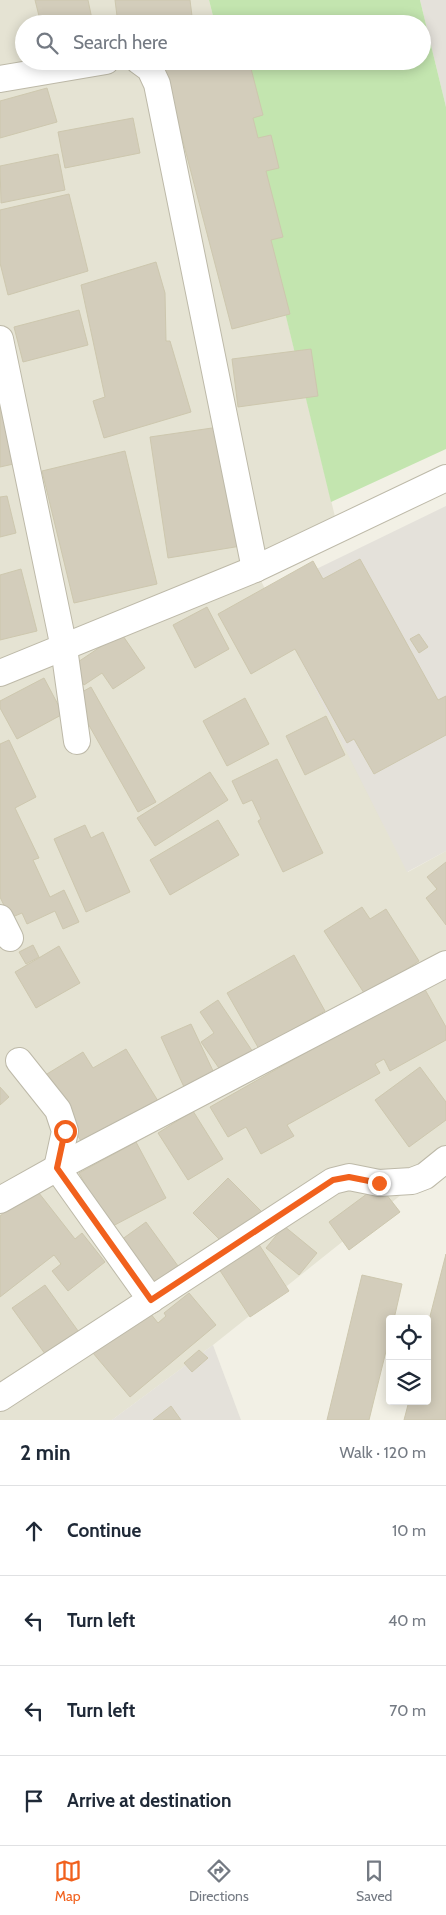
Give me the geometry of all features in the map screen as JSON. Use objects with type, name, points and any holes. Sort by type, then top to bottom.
[{"type":"street","points":[[0,79],[53,70]]},
{"type":"street","points":[[150,70],[157,84],[255,568]]},
{"type":"street","points":[[0,339],[64,648],[77,741]]},
{"type":"street","points":[[0,673],[255,568],[446,478]]},
{"type":"street","points":[[0,1200],[57,1168],[446,964]]},
{"type":"street","points":[[19,1061],[58,1110],[65,1131],[57,1168],[151,1300]]},
{"type":"street","points":[[0,1398],[333,1180],[349,1177],[379,1183],[412,1181],[425,1176],[446,1159]]},
{"type":"shaded area","points":[[0,0],[209,0],[213,15],[15,15],[15,70],[226,70],[338,529],[255,569],[408,872],[446,851],[446,1159],[213,1345],[112,1420],[0,1420]]},
{"type":"shaded area","points":[[420,0],[446,0],[446,107],[431,45],[431,15],[424,15]]},
{"type":"shaded area","points":[[446,506],[446,851],[407,872],[267,593]]},
{"type":"shaded area","points":[[213,1345],[241,1420],[112,1420]]},
{"type":"green space","points":[[209,0],[420,0],[424,15],[213,15]]},
{"type":"green space","points":[[431,45],[446,107],[446,449],[331,502],[226,70],[431,70]]},
{"type":"building","points":[[35,0],[88,0],[91,15],[39,15]]},
{"type":"building","points":[[115,0],[190,0],[192,15],[117,15]]},
{"type":"building","points":[[164,70],[251,70],[263,115],[253,118],[258,138],[271,135],[279,168],[266,171],[283,237],[271,240],[290,314],[232,329]]},
{"type":"building","points":[[47,88],[57,122],[0,138],[0,101]]},
{"type":"building","points":[[133,118],[140,153],[65,168],[58,132]]},
{"type":"building","points":[[58,154],[65,190],[1,203],[0,166]]},
{"type":"building","points":[[69,194],[88,271],[8,295],[0,263],[0,210]]},
{"type":"building","points":[[156,262],[165,293],[166,341],[170,341],[191,412],[104,438],[93,401],[105,397],[81,285]]},
{"type":"building","points":[[79,310],[88,345],[23,362],[14,327]]},
{"type":"building","points":[[311,349],[318,396],[238,407],[232,359]]},
{"type":"building","points":[[0,377],[18,463],[0,467]]},
{"type":"building","points":[[219,427],[241,546],[168,558],[150,437]]},
{"type":"building","points":[[125,451],[157,584],[74,603],[42,471]]},
{"type":"building","points":[[7,496],[16,533],[0,537],[0,497]]},
{"type":"building","points":[[360,559],[438,700],[446,696],[446,735],[374,774],[354,739],[347,743],[295,649],[251,674],[218,614],[313,561],[323,579]]},
{"type":"building","points":[[21,569],[37,631],[0,640],[0,575]]},
{"type":"building","points":[[207,607],[229,649],[195,668],[173,625]]},
{"type":"building","points":[[121,633],[145,668],[113,689],[102,673],[84,685],[72,666]]},
{"type":"building","points":[[419,634],[428,647],[419,653],[410,639]]},
{"type":"building","points":[[44,678],[63,714],[17,739],[0,708],[0,701]]},
{"type":"building","points":[[91,687],[156,802],[138,812],[73,697]]},
{"type":"building","points":[[245,698],[269,744],[227,766],[203,721]]},
{"type":"building","points":[[326,716],[345,755],[305,775],[286,736]]},
{"type":"building","points":[[9,740],[36,797],[15,808],[39,858],[33,860],[50,897],[64,890],[79,922],[63,929],[55,911],[27,924],[22,913],[10,918],[0,897],[0,744]]},
{"type":"building","points":[[277,759],[323,853],[283,872],[258,821],[261,819],[252,800],[243,804],[232,781]]},
{"type":"building","points":[[210,772],[228,800],[155,846],[137,818]]},
{"type":"building","points":[[218,820],[239,855],[170,895],[150,860]]},
{"type":"building","points":[[85,825],[91,838],[103,832],[130,892],[86,912],[54,839]]},
{"type":"building","points":[[446,862],[446,925],[426,898],[437,889],[427,877]]},
{"type":"building","points":[[362,907],[370,919],[386,909],[419,961],[366,996],[324,931]]},
{"type":"building","points":[[33,945],[39,957],[26,964],[19,952]]},
{"type":"building","points":[[59,946],[80,983],[36,1008],[15,972]]},
{"type":"building","points":[[294,955],[325,1011],[259,1049],[227,993]]},
{"type":"building","points":[[423,986],[446,1027],[446,1040],[390,1071],[384,1059],[375,1064],[380,1073],[287,1125],[294,1136],[261,1154],[246,1127],[228,1137],[210,1107]]},
{"type":"building","points":[[218,1000],[253,1052],[223,1074],[201,1042],[214,1033],[200,1012]]},
{"type":"building","points":[[191,1024],[214,1073],[184,1087],[161,1037]]},
{"type":"building","points":[[126,1049],[158,1101],[84,1146],[42,1077],[83,1052],[93,1068]]},
{"type":"building","points":[[420,1067],[446,1102],[446,1120],[409,1147],[375,1100]]},
{"type":"building","points":[[0,1087],[9,1097],[0,1105]]},
{"type":"building","points":[[193,1111],[223,1159],[188,1180],[158,1133]]},
{"type":"building","points":[[136,1142],[166,1198],[109,1228],[79,1173]]},
{"type":"building","points":[[228,1178],[263,1213],[228,1248],[193,1213]]},
{"type":"building","points":[[379,1185],[400,1212],[349,1250],[329,1222]]},
{"type":"building","points":[[35,1188],[75,1239],[82,1233],[105,1262],[68,1291],[52,1271],[61,1264],[54,1255],[0,1297],[0,1216]]},
{"type":"building","points":[[146,1222],[178,1266],[147,1289],[114,1245]]},
{"type":"building","points":[[284,1226],[317,1253],[299,1275],[266,1248]]},
{"type":"building","points":[[258,1243],[289,1291],[250,1317],[219,1269]]},
{"type":"building","points":[[446,1254],[446,1420],[404,1420],[408,1405],[431,1405],[430,1315]]},
{"type":"building","points":[[362,1275],[402,1284],[395,1315],[386,1315],[386,1351],[369,1420],[327,1420]]},
{"type":"building","points":[[45,1285],[81,1335],[48,1358],[12,1308]]},
{"type":"building","points":[[189,1293],[216,1325],[130,1397],[93,1353],[146,1308],[158,1323],[166,1316],[164,1313]]},
{"type":"building","points":[[199,1350],[208,1358],[192,1372],[184,1363]]},
{"type":"building","points":[[171,1406],[181,1420],[153,1420]]},
{"type":"route","points":[[65,1131],[57,1168],[151,1300],[333,1180],[349,1177],[379,1183]]}]
